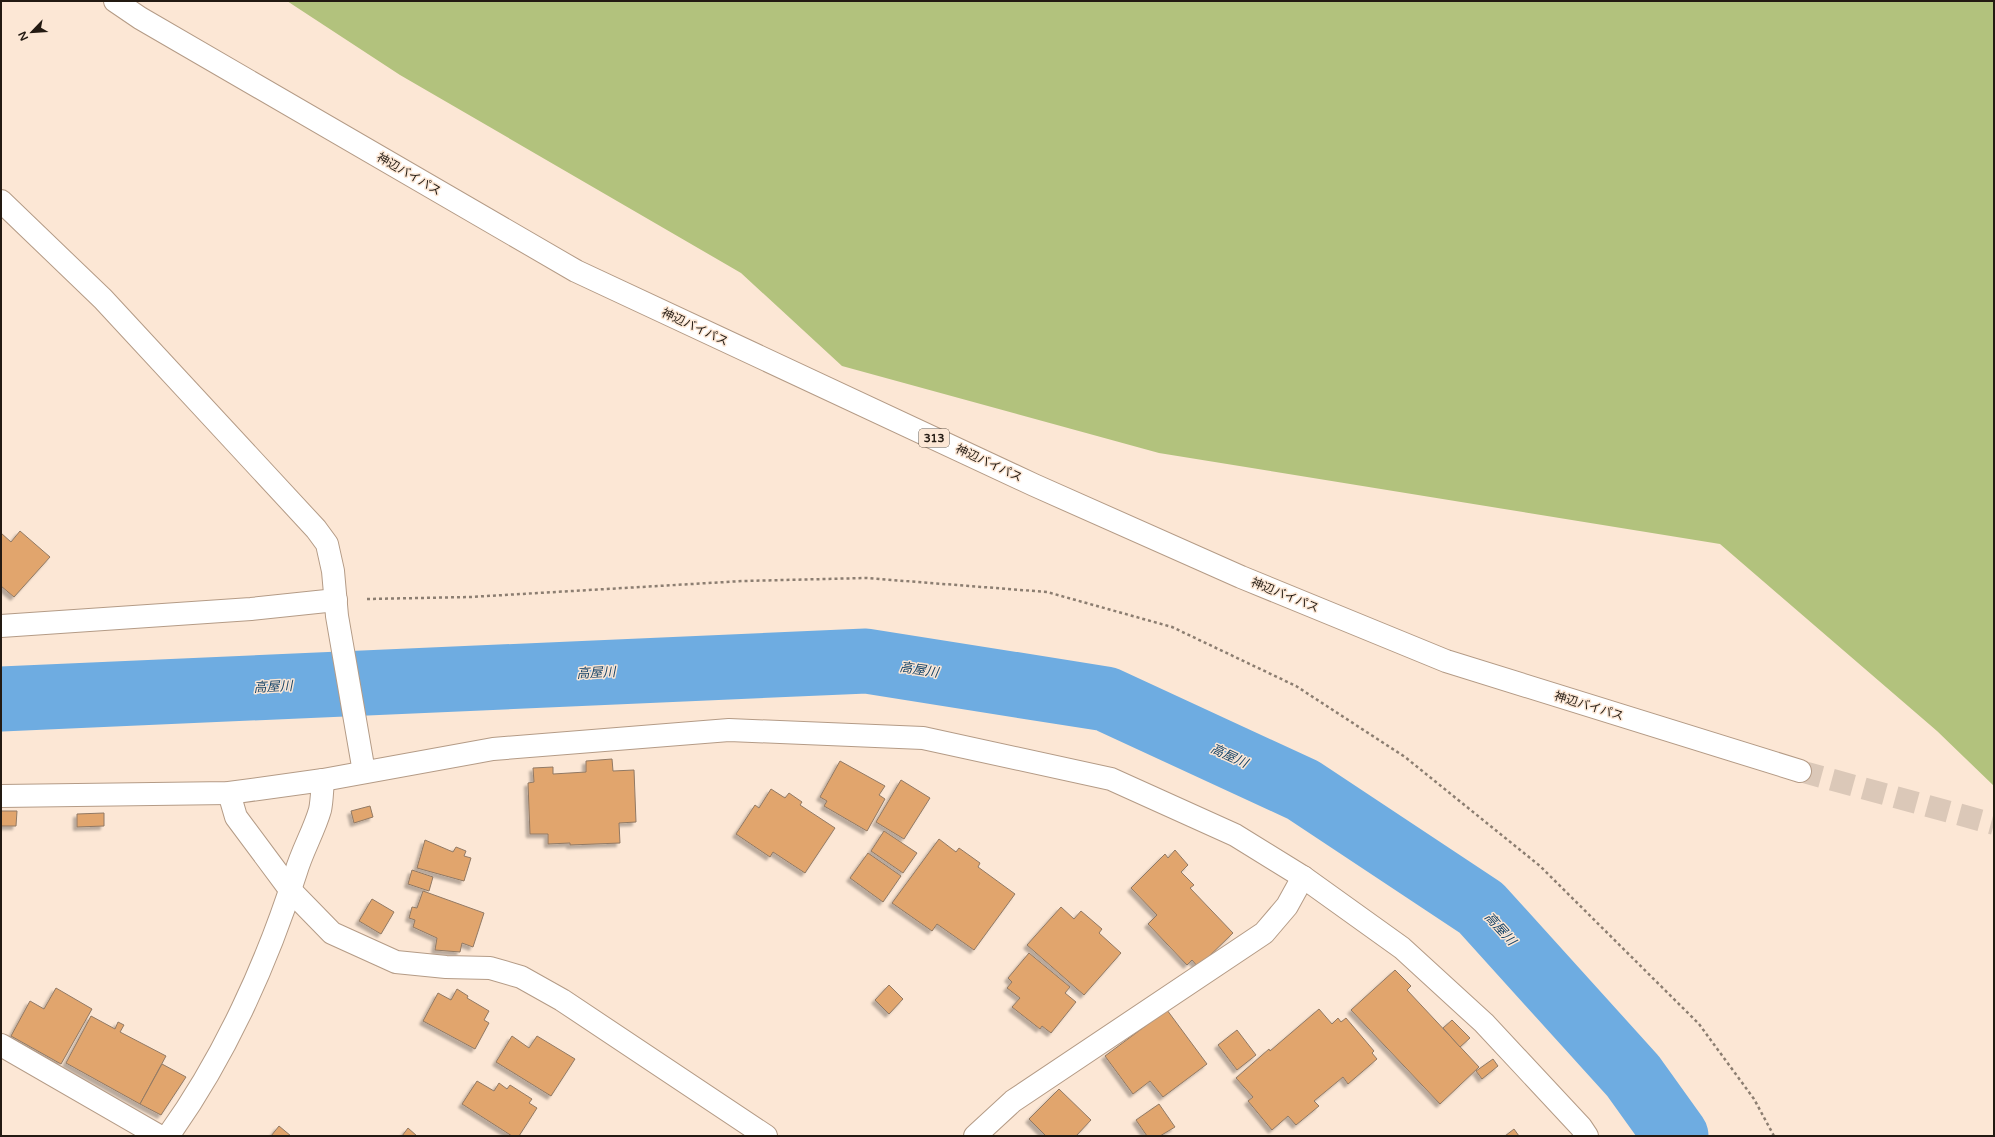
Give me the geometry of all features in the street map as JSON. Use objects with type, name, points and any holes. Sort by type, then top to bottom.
[{"type":"main road","name":"神辺バイパス","points":[[115,1],[140,18],[576,271],[1034,485],[1242,577],[1446,661],[1800,771]]},
{"type":"main road","points":[[1,201],[103,299],[316,529],[327,544],[333,570],[336,608],[363,762]]},
{"type":"main road","points":[[1,626],[251,609],[336,608]]},
{"type":"main road","points":[[1,796],[229,793],[323,780],[363,762],[493,749],[729,730],[923,738],[1111,779],[1235,835],[1303,877],[1402,948],[1484,1023],[1581,1127],[1587,1136]]},
{"type":"main road","points":[[168,1136],[189,1107],[224,1046],[280,922],[296,872],[320,810],[323,780]]},
{"type":"main road","points":[[229,793],[236,817],[291,891],[332,933],[396,962],[446,967],[490,968],[521,977],[562,1000],[766,1136]]},
{"type":"main road","points":[[976,1136],[1013,1101],[1264,932],[1288,906],[1303,877]]},
{"type":"main road","points":[[1,1045],[159,1136]]},
{"type":"path","points":[[336,608],[470,597],[743,581],[866,578],[1047,592],[1172,627],[1296,686],[1405,757],[1540,866],[1699,1024],[1754,1099],[1774,1136]]},
{"type":"green space","points":[[287,1],[1994,1],[1994,786],[1937,731],[1720,544],[1159,453],[842,366],[741,273],[400,75]]},
{"type":"building","points":[[20,531],[50,557],[14,597],[1,586],[1,533],[11,542]]},
{"type":"building","points":[[612,759],[613,771],[634,770],[636,822],[619,823],[620,843],[570,845],[570,843],[548,844],[548,834],[530,834],[528,783],[534,782],[533,768],[553,767],[553,774],[586,772],[586,761]]},
{"type":"building","points":[[840,761],[885,786],[879,795],[885,799],[867,831],[824,806],[827,801],[820,797]]},
{"type":"building","points":[[901,780],[930,798],[904,839],[876,822]]},
{"type":"building","points":[[771,789],[785,798],[789,793],[802,802],[800,805],[835,828],[805,873],[773,852],[770,857],[736,834],[755,805],[759,808]]},
{"type":"building","points":[[370,806],[373,817],[354,823],[351,811]]},
{"type":"building","points":[[1,811],[17,811],[16,826],[1,826]]},
{"type":"building","points":[[104,813],[104,826],[77,827],[77,814]]},
{"type":"building","points":[[884,831],[917,853],[903,873],[871,851]]},
{"type":"building","points":[[939,839],[956,852],[959,848],[980,863],[978,867],[1015,894],[974,950],[937,924],[932,931],[892,903]]},
{"type":"building","points":[[425,840],[453,852],[456,847],[466,851],[464,856],[471,858],[464,881],[417,868]]},
{"type":"building","points":[[1175,850],[1188,865],[1181,872],[1194,885],[1190,888],[1233,933],[1198,967],[1192,960],[1187,965],[1148,924],[1157,915],[1131,888],[1165,854],[1168,858]]},
{"type":"building","points":[[868,853],[901,876],[883,902],[850,878]]},
{"type":"building","points":[[412,870],[433,877],[429,891],[408,884]]},
{"type":"building","points":[[423,891],[484,913],[473,947],[462,943],[460,952],[435,950],[437,938],[413,927],[415,920],[409,918],[412,907],[417,908]]},
{"type":"building","points":[[372,899],[394,912],[381,934],[359,921]]},
{"type":"building","points":[[1061,907],[1074,919],[1081,911],[1102,929],[1099,933],[1121,953],[1084,995],[1027,945]]},
{"type":"building","points":[[1029,953],[1070,987],[1065,993],[1076,1002],[1051,1033],[1042,1026],[1040,1029],[1012,1007],[1020,998],[1007,988],[1012,982],[1008,978]]},
{"type":"building","points":[[1395,970],[1411,986],[1407,990],[1479,1067],[1440,1104],[1351,1010]]},
{"type":"building","points":[[889,985],[903,999],[889,1014],[875,1000]]},
{"type":"building","points":[[56,988],[92,1009],[61,1064],[11,1036],[30,1001],[44,1009]]},
{"type":"building","points":[[457,989],[468,996],[467,998],[489,1011],[484,1020],[489,1023],[475,1049],[423,1021],[438,993],[451,1000]]},
{"type":"building","points":[[1319,1009],[1332,1024],[1338,1018],[1341,1022],[1346,1018],[1374,1051],[1372,1053],[1377,1059],[1348,1084],[1343,1077],[1314,1101],[1319,1106],[1296,1125],[1288,1116],[1272,1130],[1248,1101],[1253,1097],[1236,1078],[1269,1049],[1270,1051]]},
{"type":"building","points":[[1167,1010],[1207,1064],[1163,1097],[1150,1081],[1133,1094],[1105,1056]]},
{"type":"building","points":[[91,1016],[115,1029],[118,1022],[124,1025],[120,1032],[166,1056],[140,1104],[66,1063]]},
{"type":"building","points":[[1452,1020],[1470,1038],[1460,1047],[1443,1028]]},
{"type":"building","points":[[1237,1030],[1256,1055],[1237,1070],[1218,1045]]},
{"type":"building","points":[[512,1036],[529,1048],[537,1036],[575,1059],[551,1096],[496,1062]]},
{"type":"building","points":[[1493,1059],[1498,1066],[1482,1079],[1476,1071]]},
{"type":"building","points":[[162,1064],[186,1077],[161,1115],[140,1104]]},
{"type":"building","points":[[477,1081],[494,1091],[499,1083],[507,1089],[510,1085],[532,1099],[529,1103],[537,1108],[519,1136],[512,1136],[462,1104]]},
{"type":"building","points":[[1059,1089],[1091,1120],[1076,1136],[1046,1136],[1029,1119]]},
{"type":"building","points":[[1159,1104],[1175,1127],[1160,1136],[1147,1136],[1136,1120]]},
{"type":"building","points":[[279,1126],[291,1136],[271,1136]]},
{"type":"building","points":[[408,1128],[417,1136],[402,1136]]},
{"type":"building","points":[[1514,1129],[1519,1136],[1505,1136]]},
{"type":"waterway","name":"高屋川","points":[[1,699],[866,661],[1106,699],[1303,790],[1481,908],[1633,1076],[1676,1136]]},
{"type":"tunnel","points":[[1800,771],[1994,824]]}]
